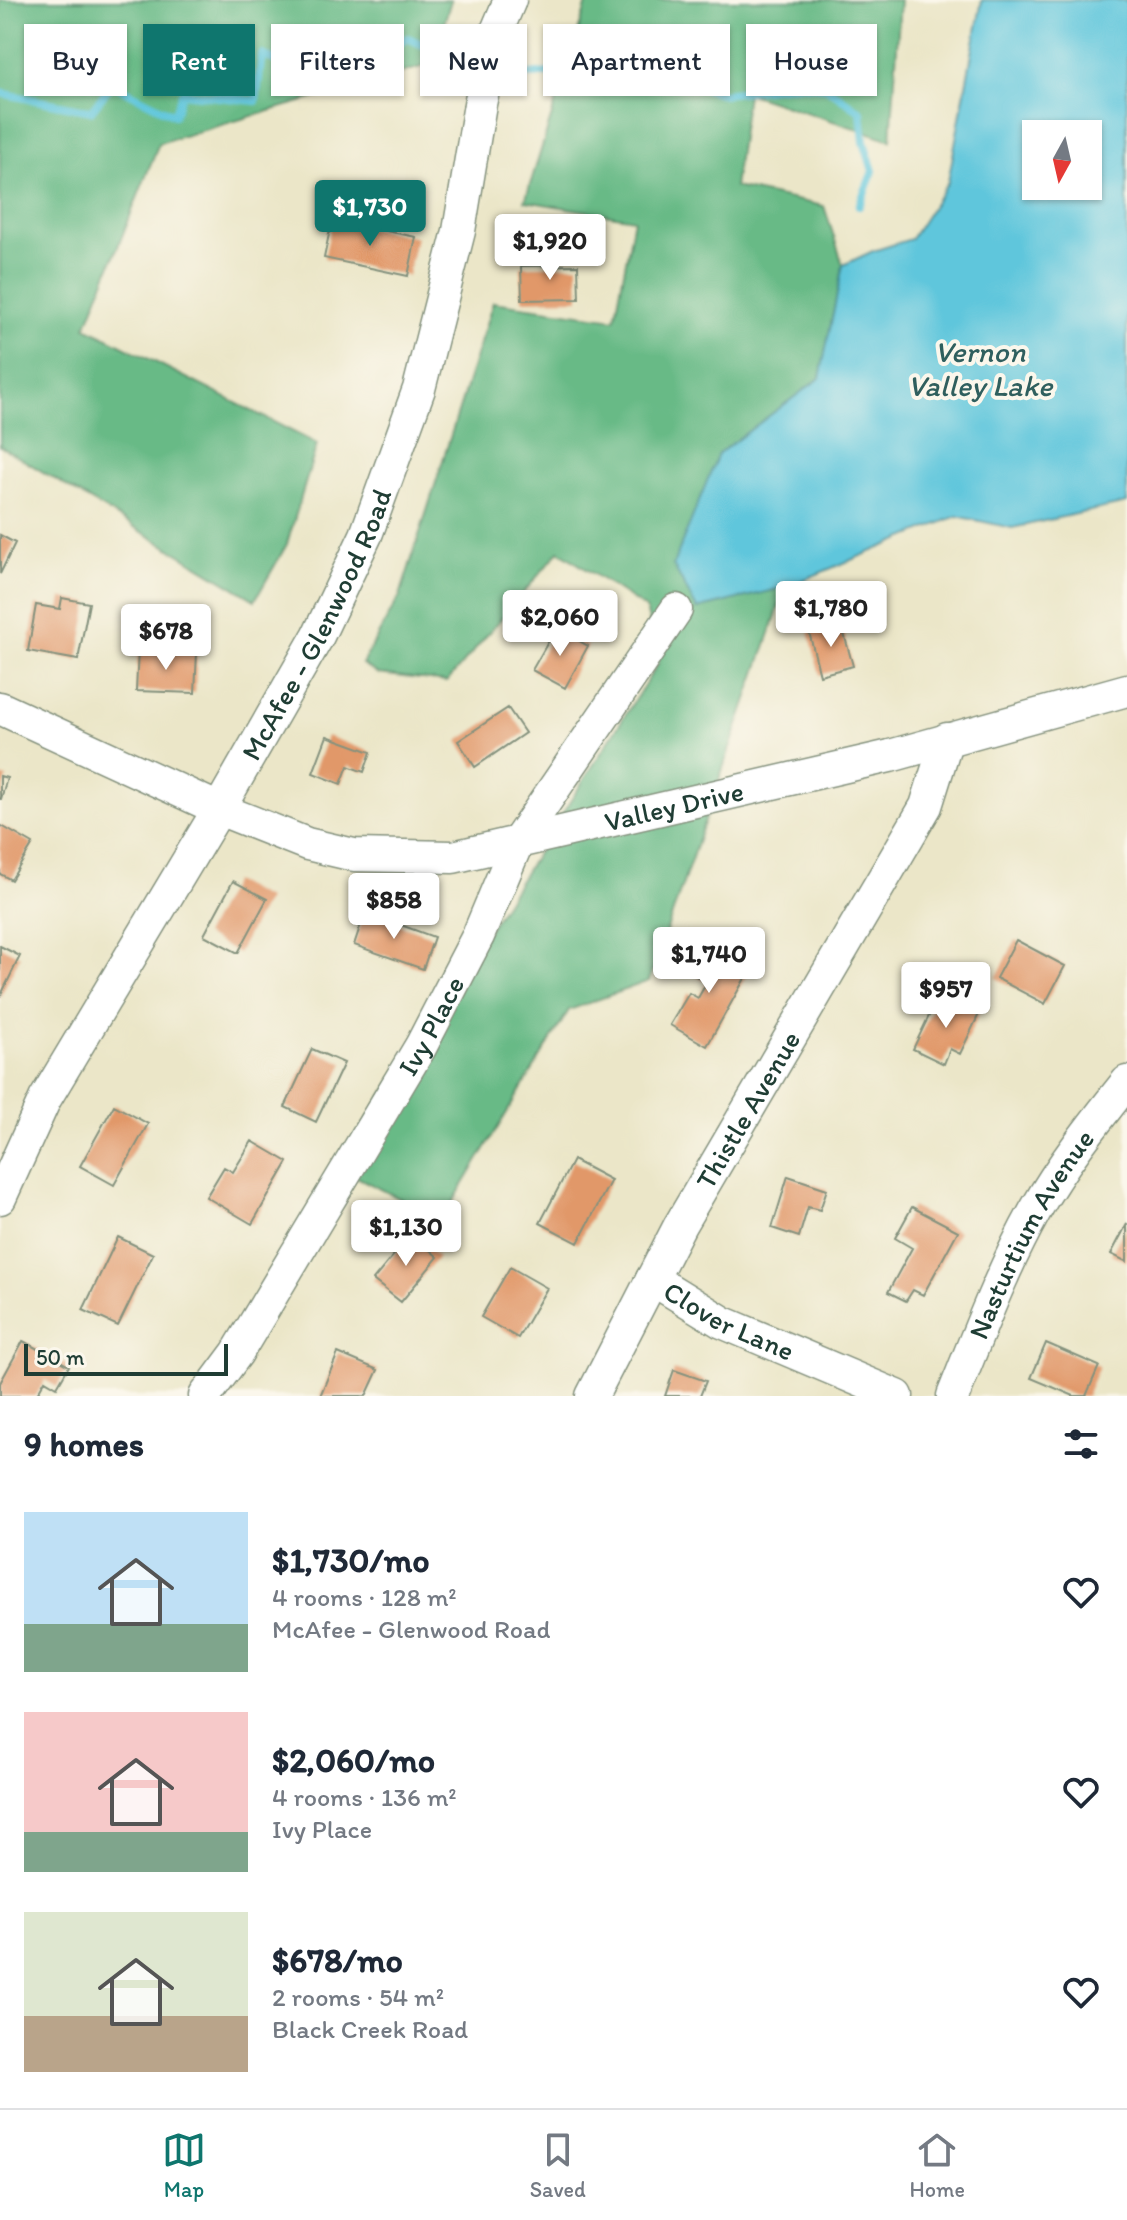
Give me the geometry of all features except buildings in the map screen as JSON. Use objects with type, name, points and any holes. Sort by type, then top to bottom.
[{"type":"street","name":"McAfee - Glenwood Road","points":[[0,1198],[45,1099],[219,809],[318,636],[371,521],[419,389],[459,231],[480,104],[496,33],[510,0]]},
{"type":"street","name":"Ivy Place","points":[[205,1396],[237,1353],[421,1046],[478,936],[517,843],[676,610]]},
{"type":"street","name":"Valley Drive","points":[[0,708],[219,809],[307,844],[354,855],[453,857],[716,799],[1127,690]]},
{"type":"street","name":"Thistle Avenue","points":[[592,1396],[652,1279],[926,806],[947,739]]},
{"type":"street","name":"Nasturtium Avenue","points":[[953,1396],[995,1292],[1034,1212],[1072,1152],[1127,1082]]},
{"type":"street","name":"Clover Lane","points":[[652,1279],[722,1322],[897,1396]]},
{"type":"green space","points":[[0,0],[451,0],[444,24],[420,24],[420,67],[404,72],[404,24],[271,24],[271,96],[321,96],[159,143],[86,327],[317,444],[287,544],[255,600],[0,446]]},
{"type":"green space","points":[[588,0],[900,0],[891,140],[756,96],[877,96],[877,24],[746,24],[747,96],[734,187],[824,206],[843,265],[820,378],[718,454],[697,609],[786,587],[649,981],[569,1010],[442,1220],[337,1167],[659,662],[646,609],[559,551],[447,682],[378,674],[362,664],[400,596],[493,302],[615,319],[634,219],[525,201],[558,96],[730,96],[730,24],[580,24]]},
{"type":"water","name":"Vernon Valley Lake","points":[[982,0],[1127,0],[1127,503],[1012,528],[957,516],[786,587],[697,609],[673,565],[718,454],[820,378],[843,265],[911,239],[948,182]]},
{"type":"waterway","points":[[0,93],[91,111],[112,84],[174,115],[182,93],[256,101],[262,55],[331,83],[408,38],[420,44]]},
{"type":"waterway","points":[[529,75],[622,65],[723,94],[798,85],[826,87],[861,112],[864,142],[873,171],[859,206]]}]
